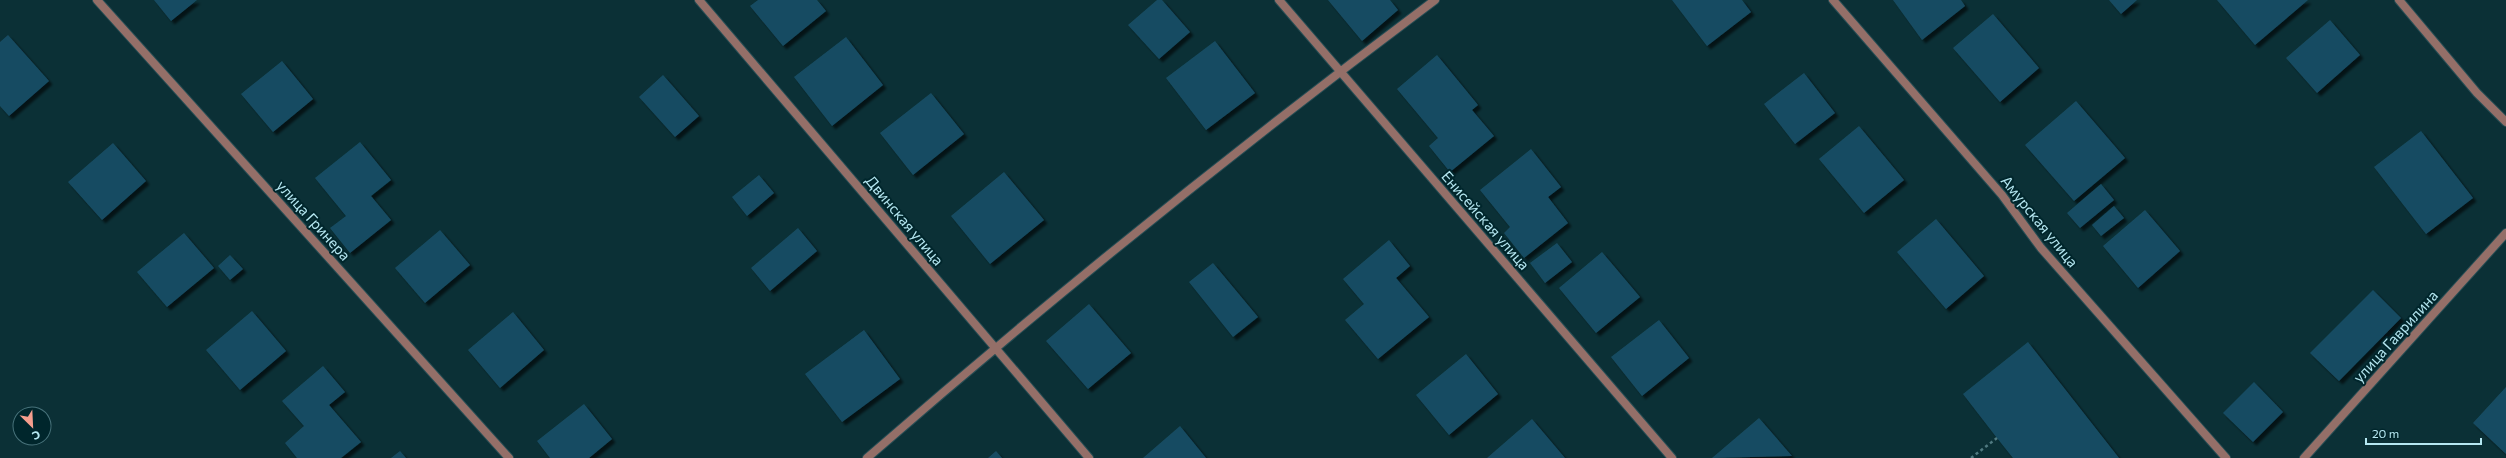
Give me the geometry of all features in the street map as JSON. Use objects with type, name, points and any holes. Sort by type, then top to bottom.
[{"type":"street","name":"улица Гринера","points":[[97,0],[509,458]]},
{"type":"street","name":"Двинская улица","points":[[699,0],[1089,458]]},
{"type":"street","name":"Енисейская улица","points":[[1279,0],[1339,72],[1672,458]]},
{"type":"street","points":[[868,458],[995,347],[1339,72],[1435,0]]},
{"type":"street","name":"Амурская улица","points":[[1833,0],[2002,195],[2041,248],[2226,458]]},
{"type":"street","points":[[2399,0],[2477,93],[2506,122]]},
{"type":"street","name":"улица Гаврилина","points":[[2304,458],[2506,233]]},
{"type":"path","points":[[1971,458],[1997,438]]},
{"type":"building","points":[[154,0],[197,0],[171,21]]},
{"type":"building","points":[[758,0],[817,0],[826,11],[783,46],[750,6]]},
{"type":"building","points":[[1157,0],[1162,0],[1190,32],[1159,59],[1128,25]]},
{"type":"building","points":[[1328,0],[1390,0],[1398,10],[1362,41]]},
{"type":"building","points":[[1672,0],[1742,0],[1751,12],[1707,46]]},
{"type":"building","points":[[1893,0],[1961,0],[1965,6],[1922,40]]},
{"type":"building","points":[[2109,0],[2137,0],[2121,14]]},
{"type":"building","points":[[2217,0],[2308,0],[2255,45]]},
{"type":"building","points":[[1993,14],[2039,68],[2000,102],[1953,48]]},
{"type":"building","points":[[2330,20],[2360,55],[2317,93],[2286,58]]},
{"type":"building","points":[[8,35],[49,81],[9,116],[0,106],[0,42]]},
{"type":"building","points":[[846,37],[883,85],[832,126],[794,77]]},
{"type":"building","points":[[1215,41],[1255,93],[1206,130],[1166,78]]},
{"type":"building","points":[[1437,55],[1478,105],[1472,110],[1494,136],[1450,172],[1429,146],[1438,138],[1397,89]]},
{"type":"building","points":[[282,61],[313,99],[273,132],[241,94]]},
{"type":"building","points":[[1804,73],[1835,113],[1795,144],[1764,104]]},
{"type":"building","points":[[663,75],[699,116],[675,137],[639,97]]},
{"type":"building","points":[[931,93],[964,134],[913,175],[880,133]]},
{"type":"building","points":[[2076,101],[2125,158],[2074,201],[2025,145]]},
{"type":"building","points":[[1859,126],[1904,180],[1864,213],[1819,159]]},
{"type":"building","points":[[2421,131],[2473,198],[2426,234],[2374,167]]},
{"type":"building","points":[[360,142],[391,180],[371,196],[391,220],[350,253],[330,228],[346,216],[315,178]]},
{"type":"building","points":[[113,143],[146,181],[102,220],[68,182]]},
{"type":"building","points":[[1531,149],[1561,187],[1548,197],[1568,223],[1524,258],[1504,233],[1510,227],[1480,190]]},
{"type":"building","points":[[1004,172],[1044,220],[990,264],[951,216]]},
{"type":"building","points":[[759,175],[774,193],[747,216],[732,197]]},
{"type":"building","points":[[2101,184],[2114,200],[2080,228],[2067,213]]},
{"type":"building","points":[[2114,206],[2124,218],[2101,236],[2092,225]]},
{"type":"building","points":[[2145,210],[2180,251],[2138,288],[2103,246]]},
{"type":"building","points":[[1936,219],[1984,276],[1946,309],[1897,252]]},
{"type":"building","points":[[798,228],[817,251],[770,291],[751,268]]},
{"type":"building","points":[[440,230],[470,265],[425,303],[395,268]]},
{"type":"building","points":[[184,233],[214,268],[167,307],[137,272]]},
{"type":"building","points":[[1389,240],[1410,266],[1396,278],[1429,317],[1378,359],[1345,320],[1364,304],[1343,279]]},
{"type":"building","points":[[1557,243],[1572,262],[1545,283],[1530,263]]},
{"type":"building","points":[[1602,252],[1640,297],[1596,333],[1559,288]]},
{"type":"building","points":[[230,255],[243,269],[230,280],[218,266]]},
{"type":"building","points":[[1213,263],[1258,317],[1233,337],[1189,282]]},
{"type":"building","points":[[2373,290],[2401,318],[2339,381],[2310,353]]},
{"type":"building","points":[[1089,304],[1131,353],[1088,389],[1046,341]]},
{"type":"building","points":[[252,311],[286,351],[240,390],[206,350]]},
{"type":"building","points":[[513,312],[544,350],[500,388],[468,350]]},
{"type":"building","points":[[1659,320],[1689,358],[1642,396],[1611,357]]},
{"type":"building","points":[[864,330],[900,379],[842,422],[805,374]]},
{"type":"building","points":[[2028,342],[2119,458],[2013,458],[1997,438],[1963,394]]},
{"type":"building","points":[[1466,354],[1498,394],[1449,435],[1416,395]]},
{"type":"building","points":[[323,366],[345,392],[329,405],[361,442],[341,458],[297,458],[285,443],[304,426],[282,401]]},
{"type":"building","points":[[2254,382],[2283,412],[2253,442],[2223,413]]},
{"type":"building","points":[[2506,387],[2506,454],[2473,423]]},
{"type":"building","points":[[584,404],[612,439],[589,458],[550,458],[537,441]]},
{"type":"building","points":[[1759,418],[1792,456],[1712,458]]},
{"type":"building","points":[[1532,419],[1565,458],[1487,458]]},
{"type":"building","points":[[1180,426],[1206,458],[1143,458]]},
{"type":"building","points":[[400,451],[406,458],[391,458]]},
{"type":"building","points":[[996,451],[1002,458],[988,458]]}]
